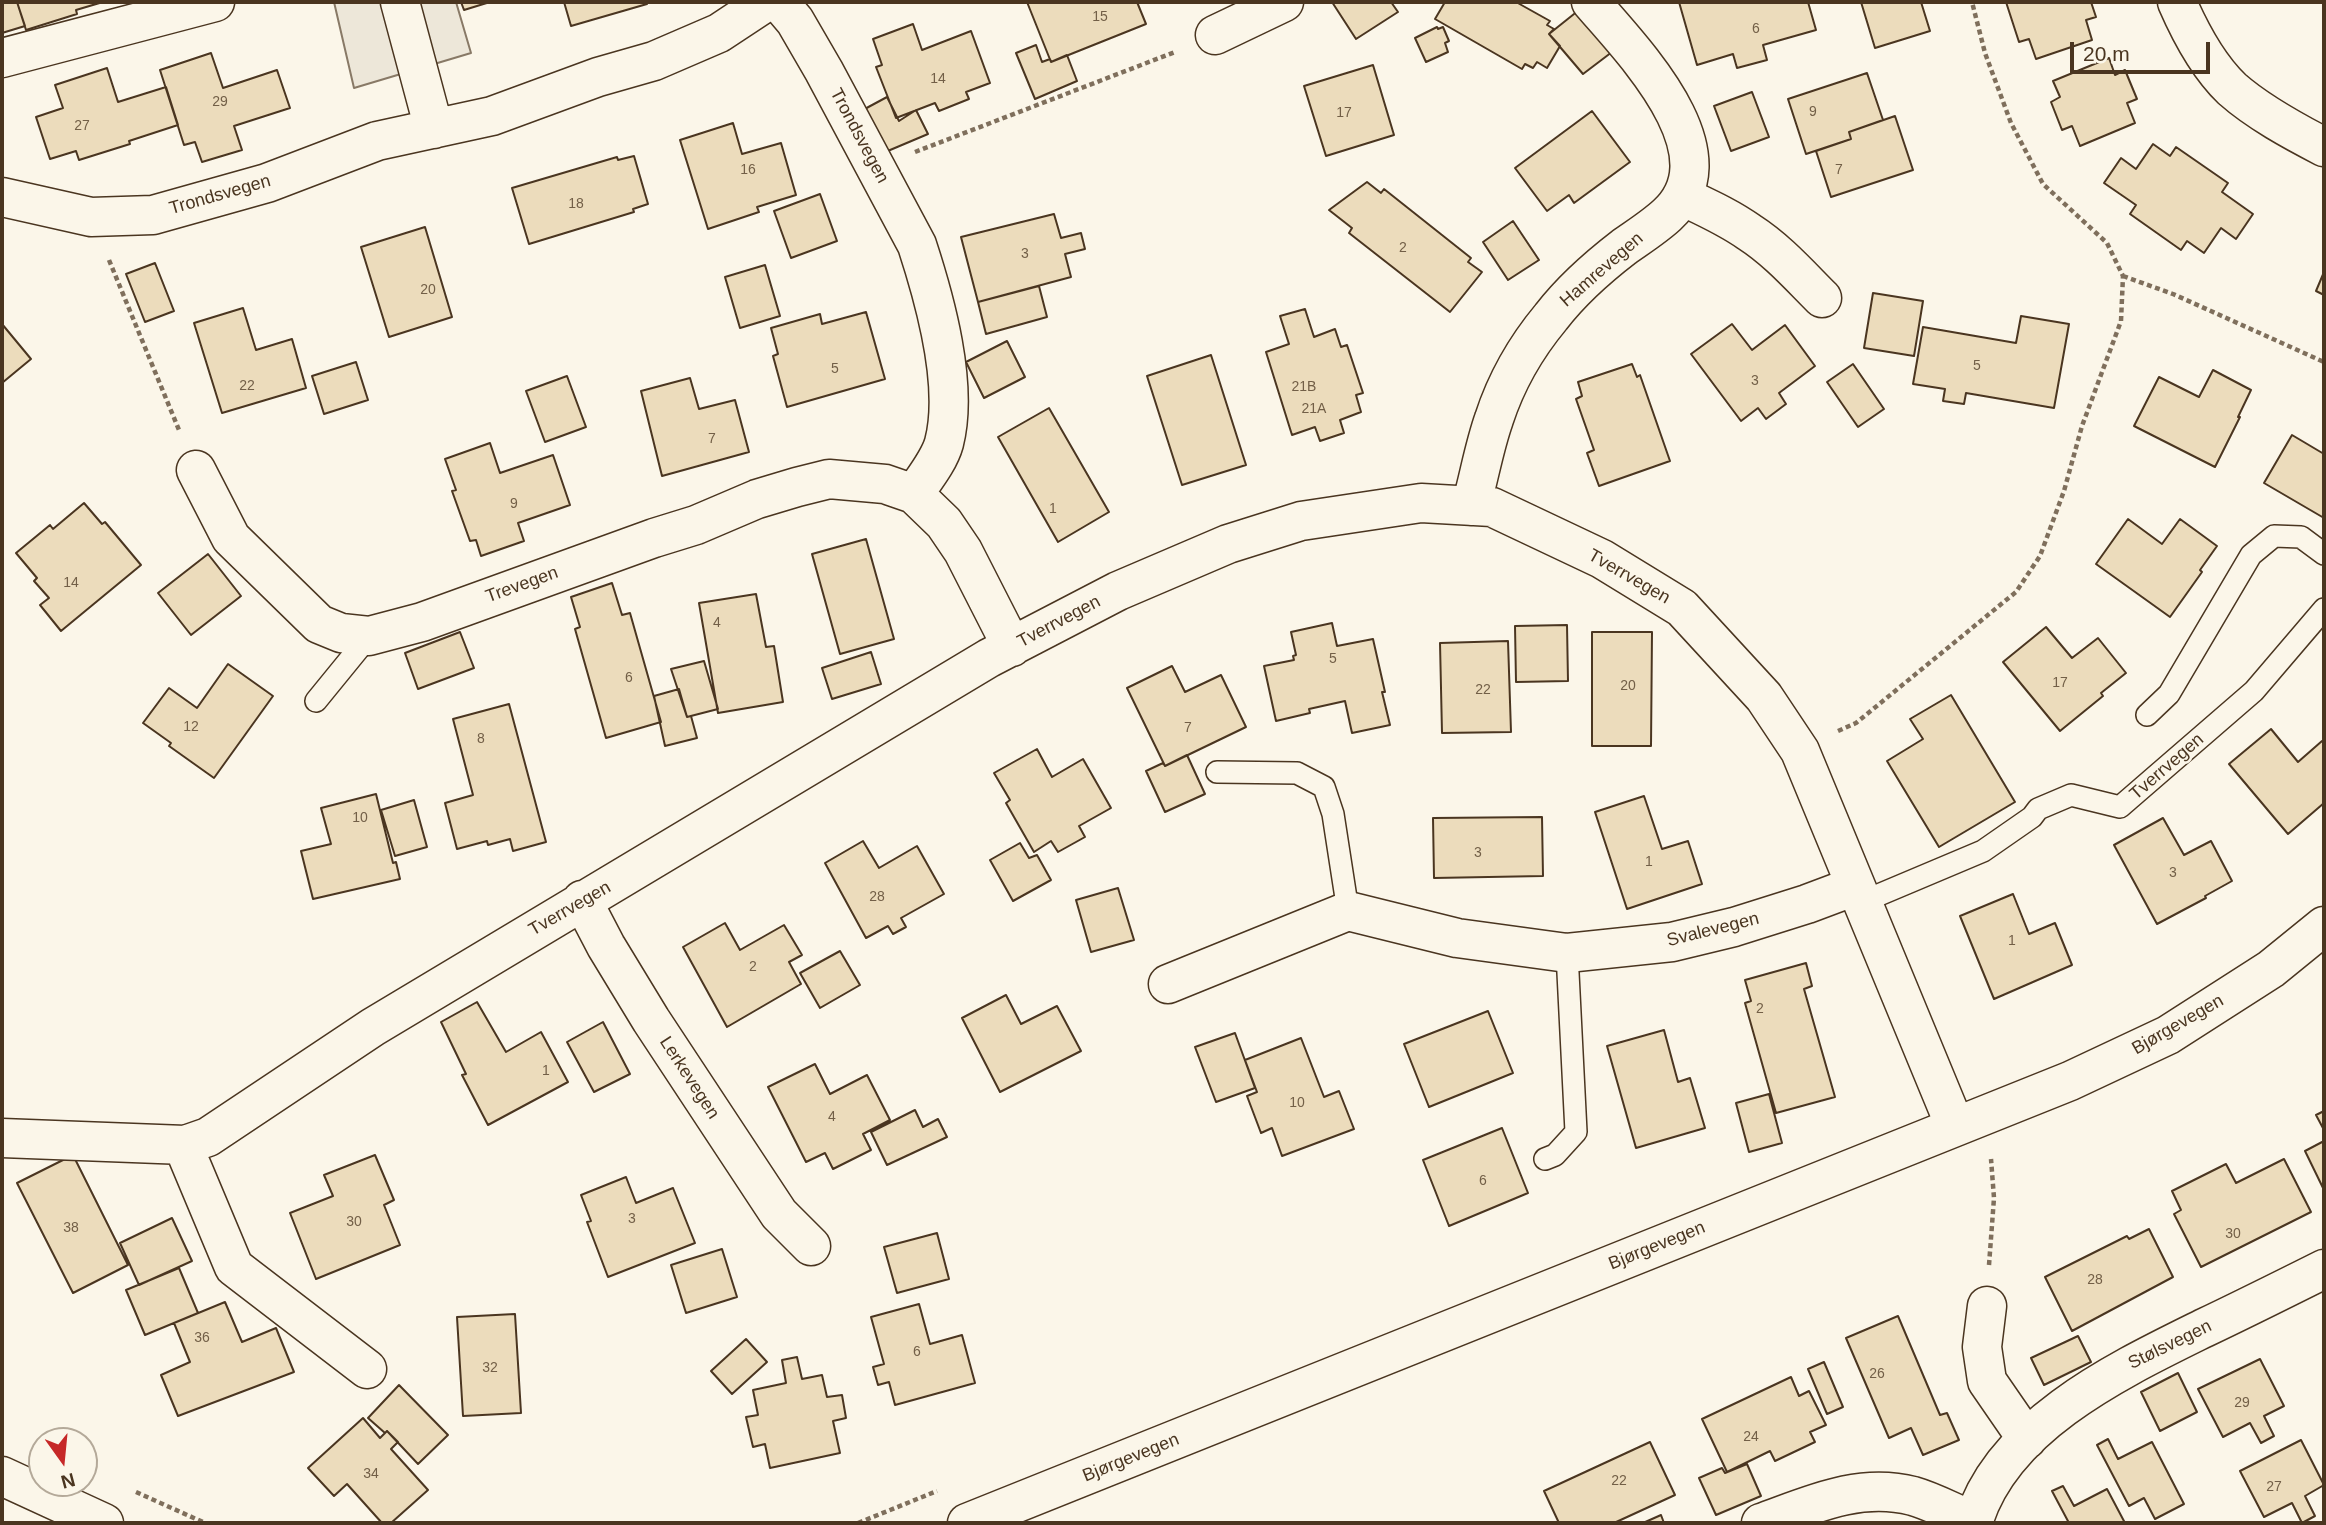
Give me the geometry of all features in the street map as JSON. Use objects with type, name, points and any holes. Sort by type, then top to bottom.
[{"type":"street","points":[[2,58],[215,2]]},
{"type":"street","points":[[400,2],[433,129]]},
{"type":"street","name":"Trondsvegen","points":[[2,197],[90,217],[153,215],[267,183],[377,141],[492,116],[598,77],[654,61],[719,33],[766,2]]},
{"type":"street","name":"Trondsvegen","points":[[779,2],[795,21],[876,168],[917,245],[927,278],[946,358],[948,414],[944,445],[914,494]]},
{"type":"street","points":[[1215,35],[1284,2]]},
{"type":"street","points":[[1591,2],[1654,78],[1675,110],[1686,145],[1689,170],[1682,195],[1751,232],[1777,253],[1822,298]]},
{"type":"street","points":[[2177,2],[2197,42],[2232,88],[2263,111],[2324,147]]},
{"type":"street","name":"Hamrevegen","points":[[1471,506],[1493,420],[1506,386],[1526,351],[1552,316],[1586,279],[1669,214],[1682,195]]},
{"type":"street","name":"Trevegen","points":[[195,470],[231,538],[319,624],[341,633],[369,636],[422,622],[696,525],[757,499],[797,487],[829,480],[885,484],[914,494],[944,523],[963,551],[1013,647]]},
{"type":"street","name":"Tverrvegen","points":[[2,1138],[185,1146],[208,1137],[373,1027],[989,658],[1118,591],[1228,544],[1301,522],[1421,503],[1492,507],[1602,559],[1682,608],[1764,697],[1800,751],[1859,894],[1968,1122]]},
{"type":"street","name":"Svalevegen","points":[[1348,911],[1457,938],[1567,953],[1672,942],[1859,894]]},
{"type":"street","name":"Lerkevegen","points":[[582,900],[606,946],[651,1020],[749,1169],[779,1214],[811,1246]]},
{"type":"street","points":[[1168,984],[1348,911]]},
{"type":"street","name":"Bjørgevegen","points":[[967,1523],[2070,1081],[2168,1035],[2271,969],[2324,926]]},
{"type":"street","points":[[185,1146],[234,1267],[367,1369]]},
{"type":"street","name":"Stølsvegen","points":[[1761,1523],[1836,1496],[1878,1491],[1912,1496],[1973,1522],[1990,1483],[2027,1439],[2067,1405],[2123,1369],[2324,1269]]},
{"type":"street","points":[[1987,1307],[1982,1347],[1987,1381],[2027,1439]]},
{"type":"street","points":[[2,1476],[104,1523]]},
{"type":"lane","points":[[2147,715],[2169,694],[2251,555],[2274,536],[2301,537],[2324,554]]},
{"type":"lane","name":"Tverrvegen","points":[[1859,894],[1983,852],[2032,817],[2038,809],[2071,795],[2120,807],[2253,691],[2324,609]]},
{"type":"lane","points":[[316,701],[369,636]]},
{"type":"lane","points":[[1217,772],[1297,773],[1324,787],[1333,814],[1348,911]]},
{"type":"lane","points":[[1545,1159],[1555,1155],[1576,1132],[1567,953]]},
{"type":"path","points":[[1800,751],[1856,723],[2015,593],[2040,556],[2064,491],[2082,426],[2121,321],[2123,276],[2107,243],[2043,184],[2011,122],[1985,53],[1972,2]]},
{"type":"path","points":[[876,168],[1165,57],[1215,35]]},
{"type":"path","points":[[90,217],[137,322],[195,470]]},
{"type":"path","points":[[2123,276],[2173,294],[2324,362]]},
{"type":"path","points":[[1968,1122],[1993,1171],[1987,1307]]},
{"type":"path","points":[[135,1491],[205,1523]]},
{"type":"shaded area","points":[[334,2],[456,2],[471,53],[354,88]]},
{"type":"building","points":[[2,2],[17,2],[25,26],[2,33]]},
{"type":"building","points":[[17,2],[103,2],[76,10],[77,14],[26,30]]},
{"type":"building","points":[[461,2],[490,2],[464,10]]},
{"type":"building","points":[[564,2],[646,2],[647,4],[571,26]]},
{"type":"building","points":[[1027,2],[1137,2],[1146,24],[1051,62]]},
{"type":"building","points":[[1332,2],[1391,2],[1398,12],[1356,39]]},
{"type":"building","points":[[1445,2],[1516,2],[1550,21],[1547,25],[1554,29],[1549,34],[1560,46],[1547,68],[1537,62],[1533,68],[1525,64],[1522,69],[1435,19]]},
{"type":"building","points":[[1679,2],[1808,2],[1816,30],[1763,45],[1767,60],[1737,68],[1733,54],[1697,65]]},
{"type":"building","points":[[1861,2],[1921,2],[1930,31],[1875,48]]},
{"type":"building","points":[[2006,2],[2091,2],[2096,17],[2086,20],[2092,40],[2036,59],[2029,39],[2019,42]]},
{"type":"building","points":[[1579,10],[1612,52],[1583,74],[1549,34]]},
{"type":"building","points":[[913,24],[922,50],[971,31],[990,83],[966,92],[969,99],[939,111],[935,103],[896,118],[876,67],[882,65],[873,39]]},
{"type":"building","points":[[1437,27],[1443,27],[1449,41],[1445,43],[1448,52],[1426,62],[1415,38]]},
{"type":"building","points":[[1036,45],[1042,62],[1050,59],[1051,62],[1067,55],[1077,81],[1035,99],[1016,53]]},
{"type":"building","points":[[211,53],[223,88],[277,70],[290,108],[234,126],[242,150],[202,162],[195,142],[184,145],[160,70]]},
{"type":"building","points":[[2109,58],[2115,75],[2125,70],[2137,99],[2127,103],[2135,123],[2080,146],[2072,126],[2062,130],[2051,102],[2060,97],[2053,81]]},
{"type":"building","points":[[1373,65],[1394,135],[1326,156],[1304,86]]},
{"type":"building","points":[[107,68],[118,102],[166,87],[178,125],[79,160],[76,151],[50,159],[36,117],[63,108],[55,85]]},
{"type":"building","points":[[1867,73],[1883,120],[1849,132],[1851,139],[1806,154],[1788,99]]},
{"type":"building","points":[[1752,92],[1769,137],[1731,151],[1714,106]]},
{"type":"building","points":[[887,97],[899,121],[916,110],[928,134],[883,153],[861,111]]},
{"type":"building","points":[[1592,111],[1630,162],[1574,203],[1569,195],[1547,211],[1515,168]]},
{"type":"building","points":[[1895,116],[1913,170],[1831,197],[1816,151],[1851,139],[1849,132]]},
{"type":"building","points":[[733,123],[742,154],[781,143],[796,195],[757,207],[759,212],[708,229],[680,140]]},
{"type":"building","points":[[2153,144],[2170,156],[2176,147],[2228,183],[2222,192],[2253,214],[2236,239],[2221,228],[2204,253],[2187,241],[2181,250],[2130,214],[2136,205],[2104,183],[2121,158],[2136,169]]},
{"type":"building","points":[[634,156],[648,204],[633,209],[634,212],[529,244],[512,188],[617,157],[618,160]]},
{"type":"building","points":[[1367,182],[1381,193],[1384,189],[1471,258],[1468,262],[1482,272],[1450,312],[1349,233],[1352,228],[1329,210]]},
{"type":"building","points":[[820,194],[837,241],[791,258],[774,211]]},
{"type":"building","points":[[1054,214],[1061,238],[1081,233],[1085,249],[1065,254],[1071,277],[978,302],[961,237]]},
{"type":"building","points":[[1513,221],[1539,260],[1508,280],[1483,242]]},
{"type":"building","points":[[425,227],[452,317],[389,337],[361,247]]},
{"type":"building","points":[[155,263],[174,311],[145,322],[126,274]]},
{"type":"building","points":[[765,265],[780,316],[740,328],[725,277]]},
{"type":"building","points":[[2324,272],[2324,295],[2316,291]]},
{"type":"building","points":[[1039,286],[1047,317],[986,334],[978,302]]},
{"type":"building","points":[[1873,293],[1923,301],[1914,356],[1864,348]]},
{"type":"building","points":[[243,308],[256,350],[292,339],[306,388],[222,413],[194,323]]},
{"type":"building","points":[[1305,309],[1314,337],[1335,329],[1341,347],[1347,345],[1363,393],[1356,395],[1361,412],[1340,420],[1344,433],[1320,441],[1315,427],[1292,435],[1266,352],[1289,344],[1280,316]]},
{"type":"building","points":[[866,312],[885,379],[787,407],[773,356],[778,354],[771,328],[820,314],[822,324]]},
{"type":"building","points":[[2021,316],[2069,324],[2054,408],[1966,393],[1964,404],[1943,401],[1945,389],[1913,384],[1923,327],[2016,343]]},
{"type":"building","points":[[2,324],[31,359],[2,383]]},
{"type":"building","points":[[1732,324],[1752,350],[1785,325],[1815,366],[1779,393],[1786,404],[1766,419],[1758,408],[1741,421],[1691,354]]},
{"type":"building","points":[[1007,341],[1025,377],[984,398],[966,362]]},
{"type":"building","points":[[1211,355],[1246,465],[1182,485],[1147,376]]},
{"type":"building","points":[[356,362],[368,400],[324,414],[312,376]]},
{"type":"building","points":[[1632,364],[1637,377],[1640,375],[1670,461],[1599,486],[1587,453],[1594,450],[1576,399],[1582,396],[1578,382]]},
{"type":"building","points":[[1853,364],[1884,409],[1858,427],[1827,382]]},
{"type":"building","points":[[2213,370],[2251,390],[2215,467],[2134,426],[2159,377],[2199,397]]},
{"type":"building","points":[[567,376],[586,427],[545,442],[526,391]]},
{"type":"building","points":[[690,378],[699,409],[735,400],[749,452],[662,476],[641,391]]},
{"type":"building","points":[[1049,408],[1109,512],[1058,542],[998,437]]},
{"type":"building","points":[[2292,435],[2324,454],[2324,518],[2264,483]]},
{"type":"building","points":[[490,443],[500,473],[553,455],[570,505],[518,523],[524,541],[481,556],[476,540],[470,541],[452,491],[456,490],[445,459]]},
{"type":"building","points":[[84,503],[102,524],[105,522],[141,565],[61,631],[40,605],[49,598],[34,581],[37,578],[16,553],[50,525],[53,529]]},
{"type":"building","points":[[2128,519],[2162,544],[2180,519],[2217,546],[2170,617],[2096,564]]},
{"type":"building","points":[[866,539],[894,639],[840,654],[812,554]]},
{"type":"building","points":[[208,554],[241,596],[191,635],[158,593]]},
{"type":"building","points":[[612,583],[622,615],[630,613],[661,722],[606,738],[575,629],[580,627],[571,597]]},
{"type":"building","points":[[756,594],[766,647],[774,646],[783,702],[718,713],[699,603]]},
{"type":"building","points":[[1332,623],[1337,646],[1373,639],[1390,725],[1352,733],[1345,701],[1309,709],[1310,713],[1276,721],[1264,666],[1294,660],[1293,656],[1296,655],[1291,632]]},
{"type":"building","points":[[1567,625],[1568,681],[1516,682],[1515,626]]},
{"type":"building","points":[[2046,627],[2072,658],[2098,638],[2126,673],[2060,731],[2003,662]]},
{"type":"building","points":[[460,632],[474,668],[418,689],[405,653]]},
{"type":"building","points":[[1592,632],[1652,632],[1651,746],[1592,746]]},
{"type":"building","points":[[1508,641],[1511,732],[1442,733],[1440,643]]},
{"type":"building","points":[[871,652],[881,684],[832,699],[822,668]]},
{"type":"building","points":[[704,661],[718,709],[687,717],[671,669]]},
{"type":"building","points":[[228,664],[273,696],[214,778],[169,746],[171,743],[143,723],[169,688],[197,708]]},
{"type":"building","points":[[1172,666],[1185,692],[1221,675],[1246,727],[1165,766],[1127,688]]},
{"type":"building","points":[[679,689],[687,717],[691,716],[697,738],[665,746],[654,696]]},
{"type":"building","points":[[1951,695],[2015,802],[1939,847],[1887,761],[1923,739],[1910,719]]},
{"type":"building","points":[[509,704],[546,842],[513,851],[510,839],[488,845],[487,841],[457,849],[445,803],[473,795],[453,719]]},
{"type":"building","points":[[2271,729],[2298,762],[2322,741],[2324,744],[2324,803],[2288,834],[2229,764]]},
{"type":"building","points":[[1037,749],[1052,777],[1083,759],[1111,808],[1079,826],[1085,837],[1058,852],[1051,841],[1034,852],[1006,803],[1010,800],[994,773]]},
{"type":"building","points":[[1187,755],[1205,794],[1165,812],[1146,771],[1163,763],[1165,766]]},
{"type":"building","points":[[376,794],[393,863],[396,862],[400,879],[313,899],[301,851],[331,844],[321,808]]},
{"type":"building","points":[[1644,796],[1662,849],[1688,841],[1702,884],[1627,909],[1595,812]]},
{"type":"building","points":[[414,800],[427,847],[395,856],[381,810]]},
{"type":"building","points":[[1542,817],[1543,876],[1434,878],[1433,818]]},
{"type":"building","points":[[2163,818],[2184,855],[2211,841],[2232,881],[2157,924],[2114,845]]},
{"type":"building","points":[[863,841],[879,868],[917,846],[944,894],[901,918],[906,927],[893,934],[888,926],[866,938],[825,863]]},
{"type":"building","points":[[1020,843],[1029,858],[1037,855],[1051,880],[1013,901],[990,860]]},
{"type":"building","points":[[1118,888],[1134,940],[1091,952],[1076,900]]},
{"type":"building","points":[[2013,894],[2029,934],[2055,923],[2072,965],[1994,999],[1960,916]]},
{"type":"building","points":[[725,923],[740,950],[784,925],[802,955],[789,962],[801,984],[727,1027],[683,947]]},
{"type":"building","points":[[840,951],[860,985],[820,1008],[800,973]]},
{"type":"building","points":[[1806,963],[1812,986],[1804,989],[1835,1097],[1776,1113],[1745,1003],[1751,1001],[1745,980]]},
{"type":"building","points":[[1006,995],[1021,1024],[1057,1006],[1081,1051],[1000,1092],[962,1018]]},
{"type":"building","points":[[477,1002],[506,1052],[541,1032],[568,1082],[488,1125],[462,1075],[466,1074],[441,1022]]},
{"type":"building","points":[[1488,1011],[1513,1073],[1429,1107],[1404,1044]]},
{"type":"building","points":[[603,1022],[630,1074],[594,1092],[567,1042]]},
{"type":"building","points":[[1664,1030],[1678,1082],[1690,1078],[1705,1128],[1636,1148],[1607,1046]]},
{"type":"building","points":[[1235,1033],[1255,1088],[1216,1102],[1195,1047]]},
{"type":"building","points":[[1301,1038],[1324,1097],[1339,1091],[1354,1129],[1282,1156],[1272,1128],[1261,1133],[1247,1096],[1257,1092],[1245,1060]]},
{"type":"building","points":[[815,1064],[830,1094],[867,1075],[890,1120],[863,1134],[871,1150],[833,1169],[825,1153],[806,1162],[768,1087]]},
{"type":"building","points":[[1769,1094],[1782,1143],[1749,1152],[1736,1103]]},
{"type":"building","points":[[915,1110],[923,1127],[938,1119],[947,1137],[887,1165],[871,1132]]},
{"type":"building","points":[[2324,1111],[2324,1130],[2316,1115]]},
{"type":"building","points":[[1502,1128],[1528,1193],[1449,1226],[1423,1160]]},
{"type":"building","points":[[2324,1141],[2324,1190],[2305,1151]]},
{"type":"building","points":[[73,1155],[128,1265],[73,1293],[17,1183]]},
{"type":"building","points":[[375,1155],[394,1200],[384,1205],[400,1245],[316,1279],[290,1213],[333,1196],[324,1175]]},
{"type":"building","points":[[2284,1159],[2311,1212],[2201,1267],[2174,1214],[2181,1210],[2172,1191],[2226,1164],[2236,1183]]},
{"type":"building","points":[[626,1177],[636,1203],[673,1188],[695,1243],[608,1277],[587,1222],[591,1221],[581,1195]]},
{"type":"building","points":[[172,1218],[192,1261],[139,1285],[120,1243]]},
{"type":"building","points":[[2149,1229],[2173,1277],[2072,1331],[2045,1277],[2127,1236],[2129,1239]]},
{"type":"building","points":[[937,1233],[949,1279],[897,1293],[884,1247]]},
{"type":"building","points":[[722,1249],[737,1297],[686,1313],[671,1265]]},
{"type":"building","points":[[179,1268],[198,1313],[145,1335],[126,1290]]},
{"type":"building","points":[[225,1302],[242,1342],[276,1328],[294,1372],[178,1416],[161,1375],[190,1362],[174,1323]]},
{"type":"building","points":[[919,1304],[930,1344],[962,1335],[975,1383],[895,1405],[889,1382],[878,1385],[873,1367],[884,1364],[871,1317]]},
{"type":"building","points":[[515,1314],[521,1413],[463,1416],[457,1317]]},
{"type":"building","points":[[1898,1316],[1940,1415],[1947,1413],[1959,1440],[1923,1455],[1911,1428],[1889,1438],[1846,1338]]},
{"type":"building","points":[[2078,1336],[2091,1362],[2044,1385],[2031,1358]]},
{"type":"building","points":[[746,1339],[767,1362],[732,1394],[711,1371]]},
{"type":"building","points":[[797,1357],[802,1379],[822,1375],[827,1397],[842,1395],[846,1418],[833,1421],[840,1453],[770,1468],[765,1444],[753,1447],[746,1417],[758,1415],[753,1390],[786,1383],[782,1360]]},
{"type":"building","points":[[2260,1359],[2284,1406],[2264,1416],[2274,1436],[2261,1443],[2250,1423],[2223,1437],[2198,1389]]},
{"type":"building","points":[[1824,1362],[1843,1407],[1827,1414],[1808,1369]]},
{"type":"building","points":[[2178,1373],[2197,1412],[2160,1431],[2141,1392]]},
{"type":"building","points":[[1791,1377],[1799,1396],[1809,1391],[1826,1425],[1810,1432],[1815,1442],[1775,1461],[1770,1451],[1727,1472],[1702,1419]]},
{"type":"building","points":[[399,1385],[448,1435],[418,1464],[387,1431],[385,1433],[368,1418]]},
{"type":"building","points":[[363,1418],[380,1438],[387,1431],[398,1442],[391,1449],[428,1490],[391,1523],[382,1523],[347,1484],[334,1496],[308,1468]]},
{"type":"building","points":[[2108,1439],[2118,1459],[2152,1442],[2184,1504],[2155,1519],[2144,1498],[2129,1506],[2097,1445]]},
{"type":"building","points":[[2301,1440],[2324,1485],[2305,1496],[2315,1516],[2302,1523],[2292,1503],[2264,1517],[2240,1471]]},
{"type":"building","points":[[1650,1442],[1675,1495],[1614,1523],[1559,1523],[1544,1491]]},
{"type":"building","points":[[1747,1464],[1761,1496],[1716,1515],[1699,1478],[1722,1468],[1725,1473]]},
{"type":"building","points":[[2063,1486],[2074,1506],[2107,1489],[2125,1523],[2069,1523],[2052,1491]]},
{"type":"building","points":[[1661,1515],[1664,1523],[1643,1523]]}]
